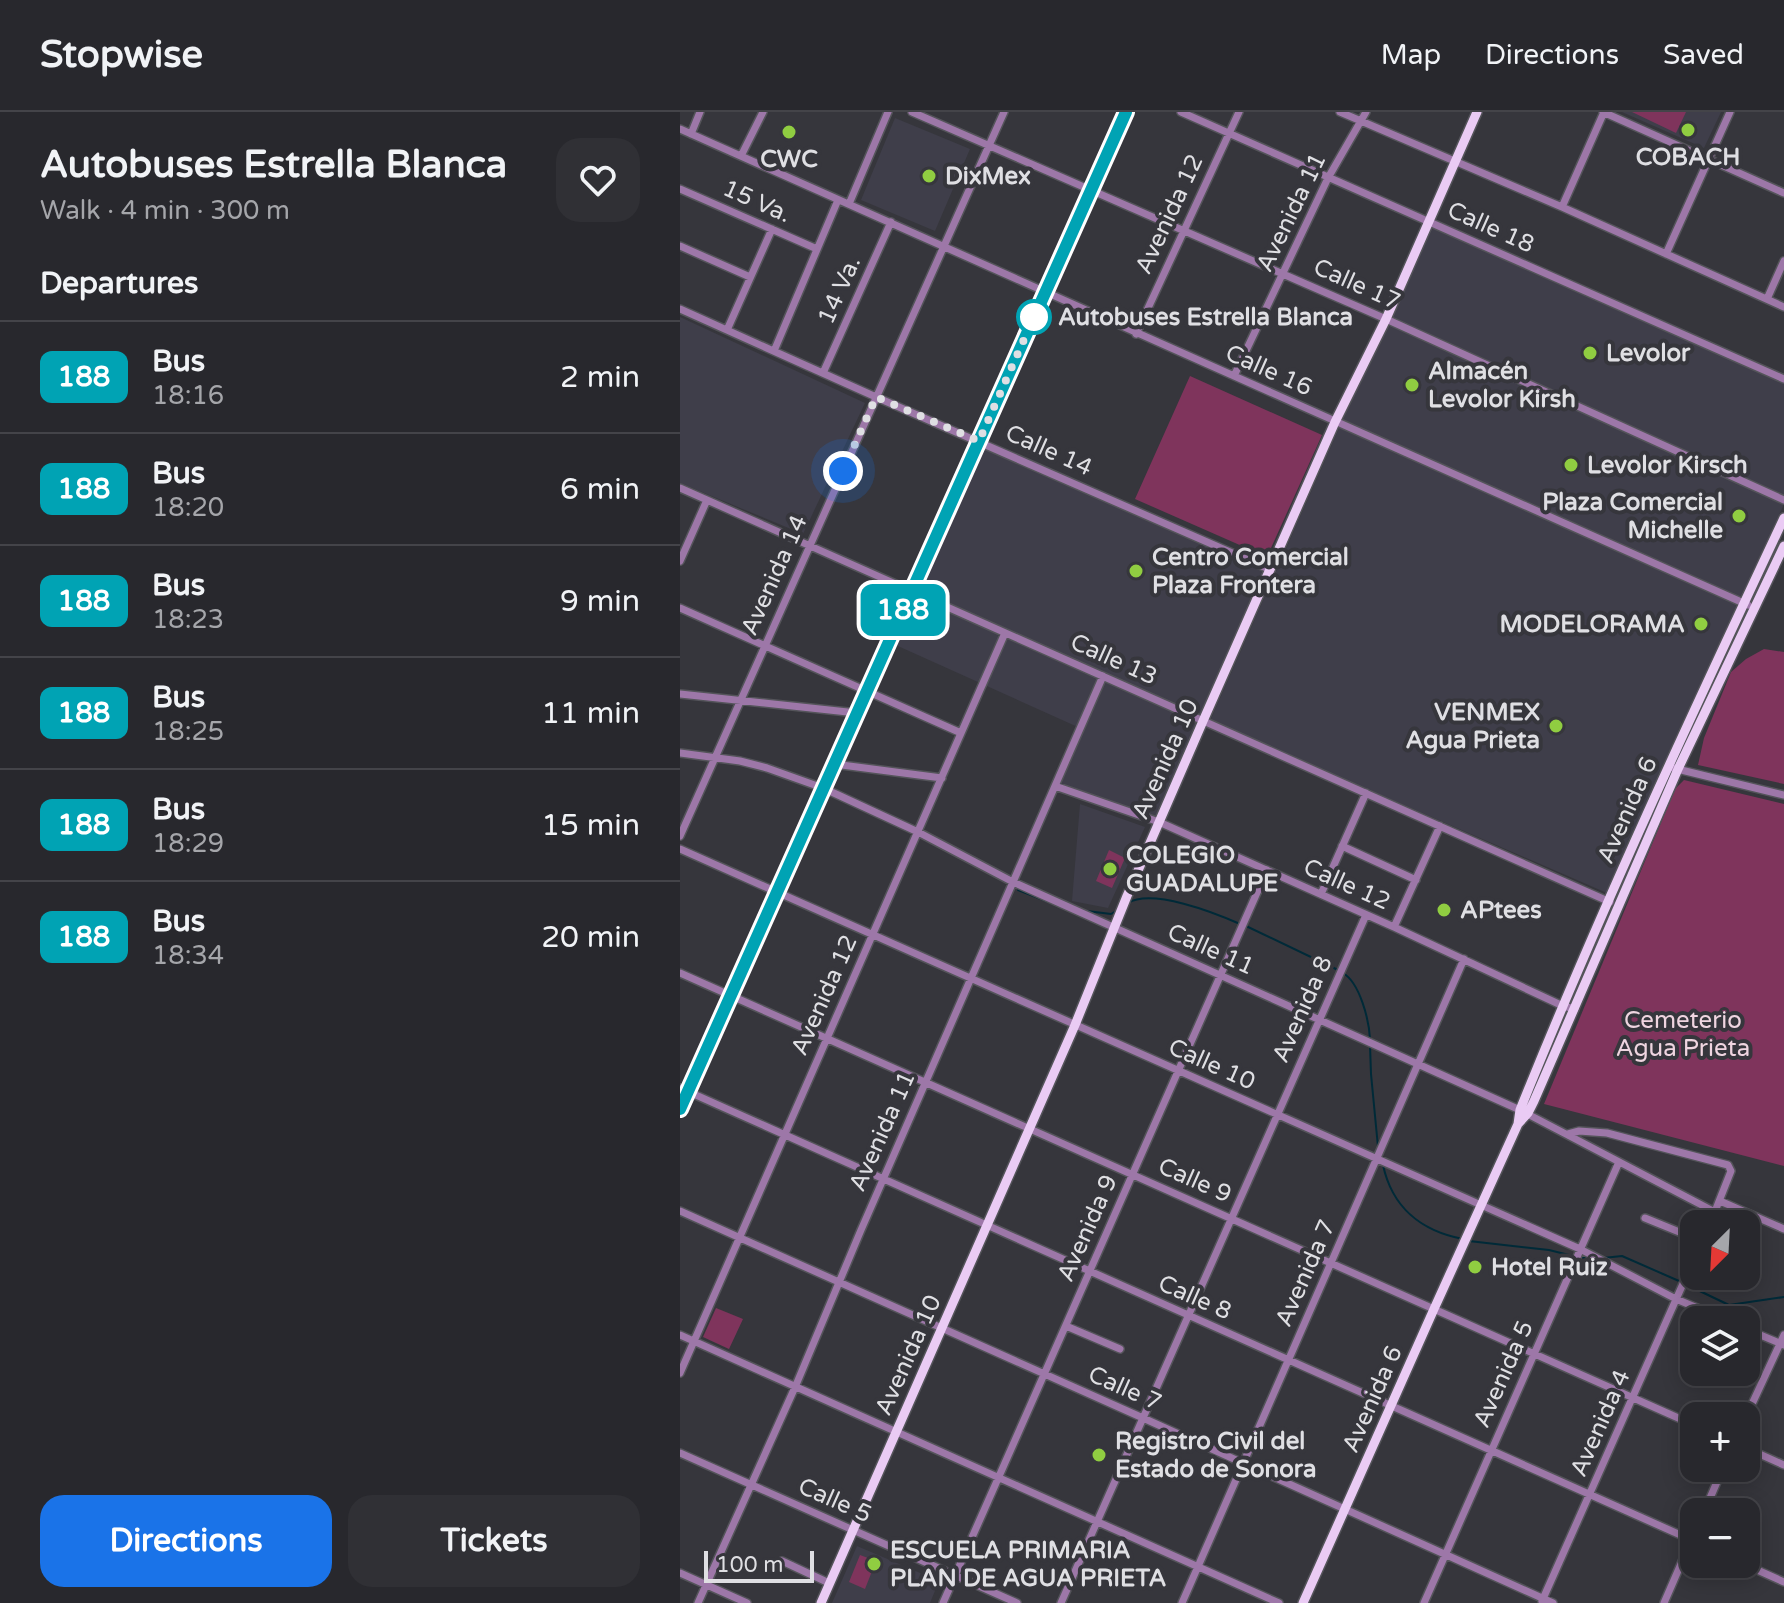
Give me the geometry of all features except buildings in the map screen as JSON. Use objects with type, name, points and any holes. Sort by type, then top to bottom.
[{"type":"main road","name":"Avenida 10","points":[[821,1603],[1075,1025],[1203,721],[1477,112]]},
{"type":"main road","name":"Avenida 6","points":[[1303,1603],[1480,1206],[1575,1009],[1620,906],[1673,767],[1784,518]]},
{"type":"main road","name":"Avenida 6","points":[[1524,1112],[1563,1006],[1608,901],[1784,546]]},
{"type":"street","points":[[691,134],[700,112]]},
{"type":"street","points":[[741,156],[763,112]]},
{"type":"street","points":[[849,204],[888,112]]},
{"type":"street","name":"Calle 17","points":[[912,112],[1184,229],[1784,500]]},
{"type":"street","name":"Avenida 14","points":[[680,836],[1004,112]]},
{"type":"street","points":[[680,1109],[684,1090],[731,995],[1126,112]]},
{"type":"street","name":"Calle 18","points":[[1181,112],[1784,379]]},
{"type":"street","name":"Avenida 12","points":[[1136,334],[1239,112]]},
{"type":"street","points":[[1340,112],[1784,307]]},
{"type":"street","name":"Avenida 11","points":[[1234,376],[1328,178],[1366,112]]},
{"type":"street","points":[[1562,207],[1604,112],[1784,193]]},
{"type":"street","points":[[1666,254],[1730,112]]},
{"type":"street","name":"Calle 16","points":[[680,129],[1755,608]]},
{"type":"street","name":"15 Va.","points":[[680,189],[817,249]]},
{"type":"street","points":[[774,351],[838,200]]},
{"type":"street","name":"14 Va.","points":[[823,373],[891,222]]},
{"type":"street","points":[[727,330],[772,229]]},
{"type":"street","points":[[680,246],[750,277]]},
{"type":"street","points":[[1767,299],[1784,261]]},
{"type":"street","name":"Calle 14","points":[[680,309],[1271,570]]},
{"type":"street","name":"Calle 13","points":[[680,488],[1620,906]]},
{"type":"street","points":[[680,561],[707,500]]},
{"type":"street","points":[[680,608],[961,733]]},
{"type":"street","name":"Avenida 12","points":[[680,1373],[1005,633]]},
{"type":"street","name":"Avenida 11","points":[[698,1603],[796,1385],[1103,676]]},
{"type":"street","points":[[680,694],[857,713]]},
{"type":"street","name":"Calle 11","points":[[680,753],[740,761],[823,788],[918,832],[1013,882],[1524,1112],[1711,1210]]},
{"type":"street","points":[[834,764],[942,778]]},
{"type":"street","points":[[1673,767],[1784,795]]},
{"type":"street","name":"Calle 12","points":[[1055,786],[1159,822],[1575,1009]]},
{"type":"street","points":[[1321,894],[1366,793]]},
{"type":"street","points":[[1394,927],[1440,826]]},
{"type":"street","points":[[1342,846],[1416,880]]},
{"type":"street","name":"Calle 10","points":[[680,849],[1580,1249],[1696,1306]]},
{"type":"street","name":"Avenida 9","points":[[943,1603],[1267,870]]},
{"type":"street","name":"Avenida 8","points":[[1061,1603],[1366,915]]},
{"type":"street","name":"Avenida 7","points":[[1182,1603],[1464,959]]},
{"type":"street","name":"Calle 9","points":[[680,973],[1680,1419]]},
{"type":"street","name":"Calle 8","points":[[684,1090],[1680,1533]]},
{"type":"street","points":[[1568,1134],[1579,1131],[1607,1133],[1724,1163],[1731,1171],[1716,1210]]},
{"type":"street","name":"Avenida 5","points":[[1424,1603],[1619,1162]]},
{"type":"street","points":[[1720,1201],[1784,1229]]},
{"type":"street","name":"Calle 7","points":[[680,1211],[1553,1603]]},
{"type":"street","points":[[1645,1218],[1680,1232]]},
{"type":"street","name":"Avenida 4","points":[[1543,1601],[1680,1290]]},
{"type":"street","points":[[1066,1326],[1120,1349]]},
{"type":"street","points":[[1753,1402],[1782,1341],[1760,1334]]},
{"type":"street","points":[[680,1335],[1279,1603]]},
{"type":"street","name":"Calle 5","points":[[680,1453],[1017,1603]]},
{"type":"street","points":[[1760,1454],[1784,1465]]},
{"type":"street","points":[[782,1561],[829,1583]]},
{"type":"street","points":[[1664,1603],[1680,1567]]},
{"type":"street","points":[[1760,1571],[1784,1582]]},
{"type":"street","points":[[680,1573],[747,1603]]},
{"type":"shaded area","name":"COBACH","points":[[1622,112],[1721,112],[1704,148]]},
{"type":"shaded area","points":[[895,118],[970,149],[935,231],[861,200]]},
{"type":"shaded area","points":[[1430,222],[1784,383],[1784,504],[1607,893],[1210,721]]},
{"type":"shaded area","points":[[680,317],[865,403],[803,534],[680,483]]},
{"type":"shaded area","points":[[979,441],[1271,570],[1159,822],[1055,786],[1080,728],[889,642]]},
{"type":"shaded area","name":"COLEGIO GUADALUPE","points":[[1080,804],[1145,827],[1108,908],[1072,901]]},
{"type":"shaded area","name":"ESCUELA PRIMARIA PLAN DE AGUA PRIETA","points":[[857,1546],[939,1581],[930,1603],[832,1603]]},
{"type":"green space","points":[[1632,112],[1686,112],[1676,133]]},
{"type":"green space","points":[[1190,376],[1322,435],[1267,557],[1135,499]]},
{"type":"green space","points":[[1764,649],[1784,652],[1784,784],[1698,765],[1704,738],[1731,672]]},
{"type":"green space","name":"Cemeterio Agua Prieta","points":[[1684,780],[1784,804],[1784,1166],[1544,1104],[1675,789]]},
{"type":"green space","name":"COLEGIO GUADALUPE","points":[[1109,850],[1125,858],[1112,888],[1096,881]]},
{"type":"green space","points":[[716,1308],[743,1319],[729,1349],[703,1337]]},
{"type":"green space","points":[[860,1555],[876,1561],[865,1589],[849,1582]]},
{"type":"waterway","points":[[1018,890],[1054,904]]},
{"type":"waterway","points":[[1128,903],[1139,899],[1167,900],[1240,924]]},
{"type":"waterway","points":[[1087,911],[1111,914],[1116,911]]},
{"type":"waterway","points":[[1246,926],[1338,970]]},
{"type":"waterway","points":[[1343,973],[1359,993],[1370,1039]]},
{"type":"waterway","points":[[1370,1045],[1378,1147]]},
{"type":"waterway","points":[[1383,1165],[1393,1193],[1411,1215],[1434,1230],[1463,1239]]},
{"type":"waterway","points":[[1469,1241],[1549,1250],[1573,1256]]},
{"type":"waterway","points":[[1603,1258],[1622,1256],[1679,1281]]},
{"type":"waterway","points":[[1580,1257],[1593,1259]]},
{"type":"waterway","points":[[1698,1290],[1729,1305],[1784,1297]]},
{"type":"bus line","name":"188","points":[[680,1109],[1126,112]]},
{"type":"place","name":"COBACH","points":[[1688,130]]},
{"type":"place","name":"CWC","points":[[789,132]]},
{"type":"place","name":"DixMex","points":[[929,176]]},
{"type":"place","name":"Autobuses Estrella Blanca","points":[[1034,317]]},
{"type":"place","name":"Levolor","points":[[1590,353]]},
{"type":"place","name":"Almacén Levolor Kirsh","points":[[1412,385]]},
{"type":"place","name":"Levolor Kirsch","points":[[1571,465]]},
{"type":"place","name":"Plaza Comercial Michelle","points":[[1739,516]]},
{"type":"place","name":"Centro Comercial Plaza Frontera","points":[[1136,571]]},
{"type":"place","name":"MODELORAMA","points":[[1701,624]]},
{"type":"place","name":"VENMEX Agua Prieta","points":[[1556,726]]},
{"type":"place","name":"COLEGIO GUADALUPE","points":[[1110,869]]},
{"type":"place","name":"APtees","points":[[1444,910]]},
{"type":"place","name":"Hotel Ruiz","points":[[1475,1267]]},
{"type":"place","name":"Registro Civil del Estado de Sonora","points":[[1099,1455]]},
{"type":"place","name":"ESCUELA PRIMARIA PLAN DE AGUA PRIETA","points":[[874,1564]]},
{"type":"route","points":[[843,471],[876,397],[979,441],[1034,317]]}]
